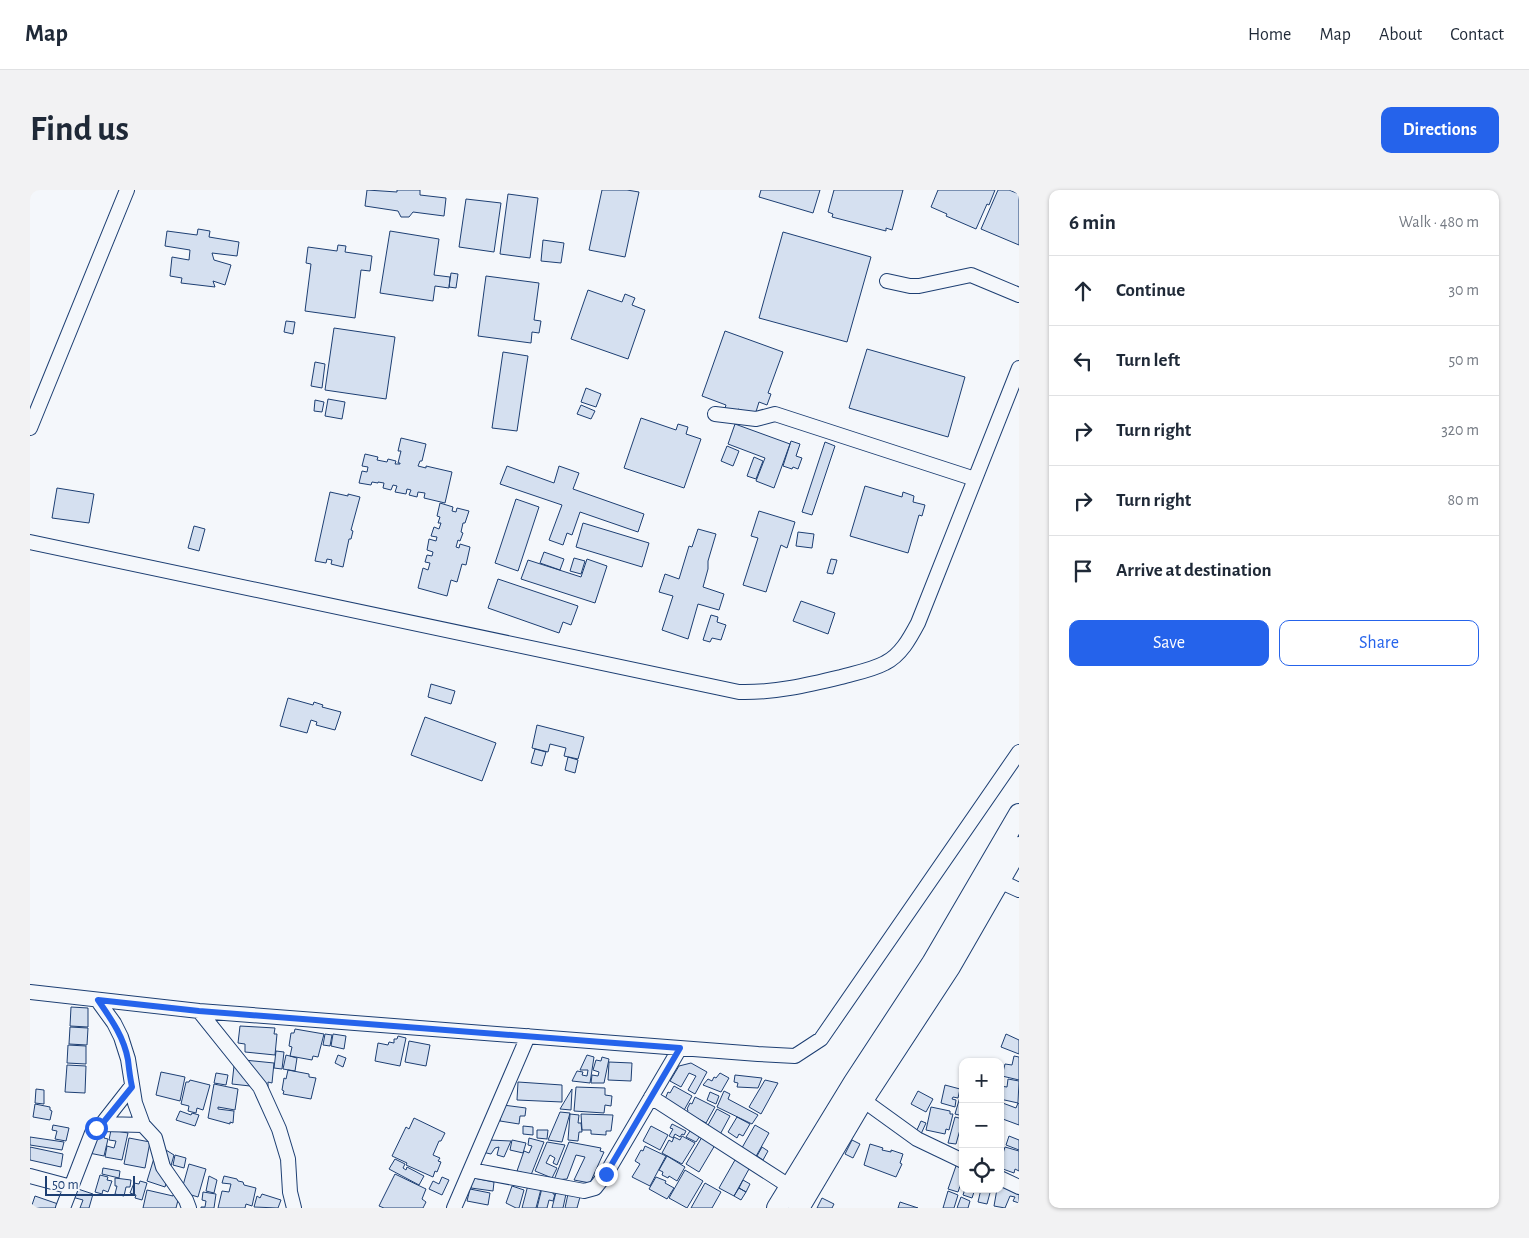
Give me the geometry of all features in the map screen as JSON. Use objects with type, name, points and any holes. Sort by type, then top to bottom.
[{"type":"highway","points":[[777,1208],[854,1082],[932,963],[1019,814]]},
{"type":"highway","points":[[799,1208],[863,1100],[966,941],[1019,847]]},
{"type":"street","points":[[30,428],[127,190]]},
{"type":"street","points":[[888,281],[919,286],[971,276],[1019,295]]},
{"type":"street","points":[[30,542],[690,682],[739,692],[760,693],[811,684],[886,663],[909,642],[1019,368]]},
{"type":"street","points":[[715,414],[756,419],[775,414],[975,479]]},
{"type":"street","points":[[30,992],[199,1011],[795,1056],[821,1039],[1019,752]]},
{"type":"street","points":[[999,881],[1019,890]]},
{"type":"street","points":[[98,1000],[121,1037],[128,1059],[135,1104],[143,1125],[155,1138],[163,1167],[186,1200],[189,1208]]},
{"type":"street","points":[[199,1011],[260,1087],[279,1129],[288,1159],[290,1192],[294,1208]]},
{"type":"street","points":[[454,1208],[528,1036]]},
{"type":"street","points":[[471,1170],[584,1191],[595,1188],[606,1174],[680,1048]]},
{"type":"street","points":[[63,1208],[92,1133],[102,1124],[132,1087]]},
{"type":"street","points":[[651,1096],[789,1186]]},
{"type":"street","points":[[863,1100],[917,1139],[959,1159]]},
{"type":"street","points":[[102,1124],[143,1125]]},
{"type":"street","points":[[30,1176],[71,1187]]},
{"type":"street","points":[[1004,1180],[1019,1187]]},
{"type":"building","points":[[367,190],[397,192],[397,190],[420,190],[420,195],[446,198],[444,216],[413,212],[409,217],[401,217],[398,211],[365,206]]},
{"type":"building","points":[[602,190],[639,192],[625,257],[589,250]]},
{"type":"building","points":[[761,190],[820,190],[813,213],[759,197]]},
{"type":"building","points":[[834,190],[903,190],[892,230],[886,228],[886,231],[832,217],[833,214],[828,212]]},
{"type":"building","points":[[938,190],[995,190],[976,229],[931,207]]},
{"type":"building","points":[[998,190],[1009,190],[1019,194],[1019,245],[981,229]]},
{"type":"building","points":[[508,194],[538,198],[530,258],[500,254]]},
{"type":"building","points":[[466,199],[501,203],[494,252],[459,247]]},
{"type":"building","points":[[198,229],[210,231],[209,237],[239,242],[237,256],[212,253],[214,260],[231,265],[225,285],[213,281],[215,287],[181,283],[182,278],[170,276],[172,257],[189,260],[190,250],[165,246],[167,231],[197,235]]},
{"type":"building","points":[[390,231],[439,239],[434,275],[450,277],[449,288],[435,286],[433,301],[380,293]]},
{"type":"building","points":[[783,232],[871,257],[847,342],[759,318]]},
{"type":"building","points":[[543,240],[564,243],[561,263],[541,261]]},
{"type":"building","points":[[338,245],[346,246],[345,252],[372,256],[370,271],[361,270],[355,318],[305,311],[311,264],[306,263],[308,247],[337,251]]},
{"type":"building","points":[[451,273],[458,274],[456,288],[449,287]]},
{"type":"building","points":[[486,276],[539,283],[534,320],[541,321],[539,333],[532,332],[531,343],[478,336]]},
{"type":"building","points":[[588,290],[622,302],[625,294],[635,298],[632,305],[645,310],[628,359],[571,339]]},
{"type":"building","points":[[286,321],[295,322],[293,334],[284,332]]},
{"type":"building","points":[[334,328],[395,337],[386,399],[325,390]]},
{"type":"building","points":[[725,331],[783,352],[768,393],[771,394],[767,405],[759,402],[755,415],[738,409],[736,416],[724,411],[726,405],[702,396]]},
{"type":"building","points":[[867,349],[965,377],[948,437],[849,408]]},
{"type":"building","points":[[503,352],[528,356],[517,431],[492,428]]},
{"type":"building","points":[[315,362],[325,364],[322,388],[311,386]]},
{"type":"building","points":[[586,388],[601,394],[596,407],[581,402]]},
{"type":"building","points":[[328,399],[345,402],[342,419],[325,416]]},
{"type":"building","points":[[315,400],[324,402],[322,412],[314,411]]},
{"type":"building","points":[[581,405],[595,411],[591,419],[577,414]]},
{"type":"building","points":[[641,418],[676,430],[678,424],[688,427],[686,434],[701,439],[684,488],[624,468]]},
{"type":"building","points":[[735,424],[790,444],[774,488],[756,481],[765,458],[728,444]]},
{"type":"building","points":[[401,438],[426,444],[422,461],[420,461],[418,466],[452,472],[445,503],[424,498],[425,493],[418,492],[417,497],[409,495],[411,490],[407,489],[406,494],[395,492],[397,486],[393,485],[391,490],[383,488],[384,483],[372,482],[371,485],[359,483],[362,471],[367,472],[368,467],[362,466],[365,454],[378,457],[377,460],[387,462],[388,459],[396,461],[395,464],[400,464],[398,463],[401,451],[398,451]]},
{"type":"building","points":[[791,441],[800,444],[796,456],[802,458],[798,469],[783,466]]},
{"type":"building","points":[[825,442],[835,446],[812,515],[802,512]]},
{"type":"building","points":[[727,446],[739,451],[733,466],[721,461]]},
{"type":"building","points":[[754,457],[763,461],[756,479],[747,476]]},
{"type":"building","points":[[507,466],[554,483],[559,466],[579,473],[573,489],[644,514],[638,532],[580,512],[572,535],[567,533],[563,545],[549,540],[562,505],[500,484]]},
{"type":"building","points":[[865,486],[902,497],[903,492],[914,496],[913,502],[925,505],[922,516],[919,515],[908,553],[850,536]]},
{"type":"building","points":[[57,488],[94,494],[89,523],[52,518]]},
{"type":"building","points":[[330,492],[360,497],[343,567],[331,564],[332,560],[327,559],[326,563],[315,561]]},
{"type":"building","points":[[516,499],[539,507],[518,571],[495,563]]},
{"type":"building","points":[[440,503],[453,507],[452,511],[456,512],[457,508],[469,511],[465,523],[463,523],[461,532],[463,533],[456,547],[459,548],[460,544],[470,547],[466,565],[462,564],[457,582],[451,580],[447,596],[418,588],[423,568],[428,570],[430,563],[425,562],[427,555],[432,556],[433,552],[427,550],[429,539],[436,541],[437,537],[431,536],[434,527],[439,529],[441,523],[438,523],[440,517],[437,516]]},
{"type":"building","points":[[759,511],[795,522],[787,548],[781,545],[766,592],[743,585],[758,538],[751,536]]},
{"type":"building","points":[[583,523],[649,543],[642,567],[576,547]]},
{"type":"building","points":[[194,526],[205,529],[199,551],[188,548]]},
{"type":"building","points":[[698,529],[716,534],[703,587],[724,594],[719,610],[698,604],[688,639],[662,630],[673,596],[659,592],[665,574],[679,579],[689,546],[692,547]]},
{"type":"building","points":[[798,532],[814,534],[812,548],[796,546]]},
{"type":"building","points":[[544,552],[564,559],[560,570],[540,563]]},
{"type":"building","points":[[574,558],[585,561],[581,574],[570,571]]},
{"type":"building","points":[[587,559],[607,566],[595,603],[521,579],[528,560],[581,577]]},
{"type":"building","points":[[831,559],[837,560],[833,574],[827,573]]},
{"type":"building","points":[[498,579],[578,606],[571,625],[563,622],[559,633],[488,608]]},
{"type":"building","points":[[801,601],[835,613],[828,634],[793,621]]},
{"type":"building","points":[[711,615],[718,617],[717,622],[726,625],[721,640],[712,638],[710,642],[703,640]]},
{"type":"building","points":[[431,684],[455,691],[451,704],[428,697]]},
{"type":"building","points":[[288,698],[313,705],[314,702],[323,705],[322,707],[341,712],[335,730],[316,725],[317,722],[311,720],[307,733],[280,726]]},
{"type":"building","points":[[425,717],[496,743],[482,781],[411,755]]},
{"type":"building","points":[[537,725],[584,737],[578,759],[564,756],[566,748],[550,744],[548,752],[532,748]]},
{"type":"building","points":[[535,749],[546,752],[542,766],[531,763]]},
{"type":"building","points":[[568,757],[578,760],[575,773],[565,770]]},
{"type":"building","points":[[71,1007],[88,1008],[88,1027],[70,1026]]},
{"type":"building","points":[[240,1026],[275,1028],[274,1034],[277,1034],[275,1055],[245,1052],[245,1044],[238,1043]]},
{"type":"building","points":[[70,1027],[88,1028],[87,1045],[69,1044]]},
{"type":"building","points":[[295,1029],[324,1034],[318,1057],[313,1056],[312,1060],[290,1056],[292,1047],[289,1046],[291,1033],[294,1033]]},
{"type":"building","points":[[325,1034],[332,1035],[330,1046],[323,1045]]},
{"type":"building","points":[[333,1034],[346,1036],[344,1049],[331,1046]]},
{"type":"building","points":[[1006,1034],[1019,1040],[1019,1054],[1001,1047]]},
{"type":"building","points":[[398,1036],[406,1038],[400,1066],[375,1061],[378,1043],[388,1045],[389,1042],[394,1043],[394,1039],[397,1039]]},
{"type":"building","points":[[409,1041],[430,1045],[426,1066],[405,1062]]},
{"type":"building","points":[[68,1045],[86,1046],[86,1064],[67,1063]]},
{"type":"building","points":[[276,1051],[284,1052],[282,1069],[274,1068]]},
{"type":"building","points":[[286,1055],[297,1058],[295,1071],[283,1069]]},
{"type":"building","points":[[338,1055],[346,1058],[343,1067],[335,1063]]},
{"type":"building","points":[[587,1055],[594,1057],[590,1083],[572,1081],[577,1071],[583,1072],[582,1075],[587,1076],[588,1070],[580,1070]]},
{"type":"building","points":[[1014,1056],[1019,1057],[1019,1080],[1004,1076],[1005,1064],[1012,1065]]},
{"type":"building","points":[[602,1057],[609,1059],[604,1083],[591,1083],[592,1075],[598,1076],[599,1072],[593,1070],[596,1060],[601,1061]]},
{"type":"building","points":[[244,1060],[274,1063],[272,1083],[268,1082],[268,1088],[232,1084],[234,1066],[243,1067]]},
{"type":"building","points":[[609,1062],[632,1063],[631,1081],[608,1080]]},
{"type":"building","points":[[691,1063],[707,1072],[695,1094],[688,1090],[696,1076],[689,1073],[681,1087],[670,1081],[679,1066]]},
{"type":"building","points":[[67,1065],[86,1066],[85,1093],[65,1092]]},
{"type":"building","points":[[288,1070],[309,1074],[309,1077],[316,1078],[311,1099],[283,1094],[284,1078],[286,1079]]},
{"type":"building","points":[[161,1072],[185,1077],[180,1101],[156,1095]]},
{"type":"building","points":[[216,1073],[228,1075],[226,1085],[214,1083]]},
{"type":"building","points":[[720,1073],[729,1078],[721,1092],[703,1085],[708,1079],[712,1081]]},
{"type":"building","points":[[735,1075],[762,1078],[758,1088],[737,1087],[738,1083],[734,1082]]},
{"type":"building","points":[[1008,1079],[1019,1081],[1018,1103],[1004,1100],[1004,1087],[1007,1087]]},
{"type":"building","points":[[190,1080],[210,1085],[203,1110],[197,1108],[196,1113],[188,1111],[189,1106],[181,1104],[186,1082]]},
{"type":"building","points":[[765,1080],[778,1083],[761,1114],[749,1107]]},
{"type":"building","points":[[518,1082],[562,1085],[562,1102],[517,1100]]},
{"type":"building","points":[[214,1084],[238,1089],[235,1110],[218,1107],[218,1109],[234,1111],[233,1123],[230,1122],[230,1124],[208,1118]]},
{"type":"building","points":[[945,1085],[959,1089],[958,1098],[953,1097],[952,1099],[956,1100],[955,1107],[941,1103]]},
{"type":"building","points":[[674,1086],[692,1096],[683,1112],[665,1099],[668,1092],[670,1093]]},
{"type":"building","points":[[576,1087],[605,1088],[605,1095],[612,1096],[611,1106],[605,1105],[604,1113],[574,1111]]},
{"type":"building","points":[[36,1089],[44,1090],[44,1104],[35,1103]]},
{"type":"building","points":[[572,1089],[571,1110],[560,1109]]},
{"type":"building","points":[[724,1091],[730,1094],[728,1099],[758,1115],[752,1124],[717,1107]]},
{"type":"building","points":[[918,1091],[933,1099],[926,1112],[911,1104]]},
{"type":"building","points":[[710,1092],[719,1096],[716,1104],[707,1100]]},
{"type":"building","points":[[695,1097],[715,1107],[706,1123],[687,1113],[690,1103],[692,1104]]},
{"type":"building","points":[[959,1100],[959,1115],[955,1114]]},
{"type":"building","points":[[35,1104],[50,1107],[52,1111],[50,1120],[33,1117]]},
{"type":"building","points":[[1004,1104],[1016,1108],[1019,1104],[1019,1125],[1004,1119]]},
{"type":"building","points":[[503,1105],[526,1108],[525,1116],[520,1116],[519,1124],[500,1121]]},
{"type":"building","points":[[931,1107],[950,1111],[950,1114],[953,1114],[949,1130],[946,1129],[945,1134],[926,1130]]},
{"type":"building","points":[[717,1109],[730,1116],[716,1142],[703,1134]]},
{"type":"building","points":[[180,1111],[191,1115],[192,1113],[199,1115],[195,1126],[176,1120]]},
{"type":"building","points":[[560,1112],[570,1113],[562,1142],[548,1140]]},
{"type":"building","points":[[570,1114],[579,1115],[578,1123],[581,1123],[582,1132],[579,1132],[578,1141],[568,1140]]},
{"type":"building","points":[[581,1114],[613,1115],[611,1131],[606,1131],[606,1135],[591,1134],[591,1130],[582,1130]]},
{"type":"building","points":[[737,1117],[750,1124],[743,1136],[739,1134],[737,1138],[728,1132]]},
{"type":"building","points":[[955,1117],[959,1118],[959,1133],[956,1144],[948,1143]]},
{"type":"building","points":[[414,1118],[445,1133],[433,1155],[440,1158],[438,1161],[441,1162],[433,1177],[406,1165],[407,1163],[392,1156],[406,1127],[409,1129]]},
{"type":"building","points":[[921,1121],[926,1123],[921,1134],[916,1132]]},
{"type":"building","points":[[672,1124],[686,1131],[684,1135],[682,1134],[680,1137],[675,1134],[673,1138],[669,1136],[673,1129],[670,1128]]},
{"type":"building","points":[[53,1125],[69,1128],[66,1141],[55,1139],[57,1131],[52,1130]]},
{"type":"building","points":[[755,1125],[769,1133],[734,1196],[719,1188]]},
{"type":"building","points":[[523,1126],[533,1127],[533,1135],[523,1134]]},
{"type":"building","points":[[651,1126],[668,1135],[660,1150],[643,1141]]},
{"type":"building","points":[[90,1127],[106,1131],[104,1138],[108,1139],[104,1156],[84,1152]]},
{"type":"building","points":[[111,1130],[128,1133],[122,1160],[105,1157],[107,1146],[114,1148],[116,1141],[109,1140]]},
{"type":"building","points":[[537,1130],[548,1130],[547,1139],[537,1138]]},
{"type":"building","points":[[690,1131],[700,1136],[696,1142],[686,1137]]},
{"type":"building","points":[[682,1136],[695,1143],[682,1164],[662,1153],[669,1140],[672,1142],[674,1137],[680,1140]]},
{"type":"building","points":[[1009,1136],[1019,1140],[1019,1150],[1006,1145]]},
{"type":"building","points":[[30,1137],[64,1142],[62,1150],[30,1145]]},
{"type":"building","points":[[702,1137],[715,1145],[699,1172],[686,1164]]},
{"type":"building","points":[[129,1138],[150,1142],[145,1168],[124,1164]]},
{"type":"building","points":[[529,1138],[544,1142],[531,1175],[517,1171],[524,1151],[529,1153],[532,1146],[528,1145]]},
{"type":"building","points":[[489,1140],[511,1141],[504,1157],[497,1155],[499,1147],[495,1148],[491,1154],[482,1152]]},
{"type":"building","points":[[512,1140],[526,1143],[523,1153],[510,1150]]},
{"type":"building","points":[[852,1140],[860,1144],[853,1158],[845,1154]]},
{"type":"building","points":[[547,1142],[565,1145],[557,1165],[553,1163],[555,1158],[550,1155],[546,1163],[557,1168],[552,1178],[535,1171]]},
{"type":"building","points":[[569,1142],[601,1148],[600,1151],[604,1152],[590,1183],[574,1180],[585,1157],[576,1155],[567,1179],[554,1180]]},
{"type":"building","points":[[870,1144],[883,1148],[882,1150],[891,1152],[891,1150],[903,1154],[900,1163],[902,1164],[896,1177],[864,1165]]},
{"type":"building","points":[[158,1145],[174,1155],[165,1187],[147,1181]]},
{"type":"building","points":[[645,1146],[666,1156],[650,1186],[632,1177],[640,1164],[635,1161]]},
{"type":"building","points":[[30,1147],[63,1154],[61,1167],[30,1160]]},
{"type":"building","points":[[762,1147],[768,1151],[763,1160],[757,1156]]},
{"type":"building","points":[[1005,1147],[1019,1151],[1019,1171],[1015,1169],[1014,1173],[1004,1169]]},
{"type":"building","points":[[175,1155],[186,1158],[184,1168],[173,1165]]},
{"type":"building","points":[[667,1156],[685,1167],[677,1181],[669,1176],[668,1178],[662,1175],[663,1172],[659,1170]]},
{"type":"building","points":[[395,1159],[405,1164],[403,1168],[406,1170],[407,1167],[424,1176],[419,1185],[389,1169]]},
{"type":"building","points":[[957,1163],[959,1164],[958,1192],[948,1189]]},
{"type":"building","points":[[189,1164],[206,1169],[198,1197],[188,1194],[189,1191],[182,1189]]},
{"type":"building","points":[[103,1168],[120,1171],[119,1178],[102,1174]]},
{"type":"building","points":[[685,1170],[703,1181],[687,1208],[669,1198]]},
{"type":"building","points":[[395,1174],[426,1189],[422,1199],[426,1202],[423,1208],[384,1208],[379,1206]]},
{"type":"building","points":[[100,1175],[108,1177],[107,1180],[112,1181],[108,1192],[103,1190],[102,1194],[95,1192]]},
{"type":"building","points":[[209,1176],[217,1180],[214,1193],[206,1191]]},
{"type":"building","points":[[224,1176],[237,1179],[243,1182],[244,1185],[256,1188],[252,1206],[246,1204],[245,1208],[218,1208],[222,1191],[229,1192],[231,1184],[222,1183]]},
{"type":"building","points":[[442,1177],[449,1180],[442,1195],[429,1189],[433,1181],[439,1184]]},
{"type":"building","points":[[656,1177],[666,1181],[665,1183],[674,1188],[667,1199],[649,1189]]},
{"type":"building","points":[[115,1178],[131,1180],[130,1187],[126,1187],[124,1196],[115,1194],[117,1186],[115,1186]]},
{"type":"building","points":[[473,1178],[494,1182],[493,1191],[471,1188]]},
{"type":"building","points":[[743,1180],[750,1184],[746,1192],[739,1188]]},
{"type":"building","points":[[140,1181],[147,1183],[142,1200],[135,1198],[136,1195],[130,1193],[134,1183],[139,1184]]},
{"type":"building","points":[[705,1183],[721,1192],[712,1208],[691,1208]]},
{"type":"building","points":[[528,1185],[541,1189],[536,1208],[522,1208]]},
{"type":"building","points":[[1004,1185],[1019,1191],[1019,1203],[1013,1201],[1015,1197],[1010,1196],[1005,1208],[994,1206],[996,1193],[1004,1193]]},
{"type":"building","points":[[512,1186],[524,1190],[519,1208],[506,1203]]},
{"type":"building","points":[[75,1188],[93,1194],[89,1208],[80,1208],[83,1200],[72,1197]]},
{"type":"building","points":[[542,1188],[554,1190],[553,1194],[555,1194],[553,1201],[549,1200],[547,1208],[537,1208]]},
{"type":"building","points":[[739,1188],[746,1192],[741,1200],[734,1196]]},
{"type":"building","points":[[470,1189],[490,1193],[488,1205],[467,1201]]},
{"type":"building","points":[[147,1190],[179,1196],[176,1208],[143,1208]]},
{"type":"building","points":[[948,1191],[958,1195],[954,1208],[943,1208]]},
{"type":"building","points":[[203,1192],[216,1194],[214,1208],[201,1208],[205,1207],[206,1201],[202,1200]]},
{"type":"building","points":[[556,1192],[566,1194],[563,1208],[552,1208]]},
{"type":"building","points":[[964,1193],[974,1193],[972,1198],[963,1195]]},
{"type":"building","points":[[980,1193],[990,1193],[987,1204],[978,1202]]},
{"type":"building","points":[[262,1194],[281,1200],[278,1208],[254,1207],[257,1196],[260,1198]]},
{"type":"building","points":[[568,1194],[580,1197],[577,1208],[565,1208]]},
{"type":"building","points":[[35,1196],[61,1205],[60,1208],[31,1208]]},
{"type":"building","points":[[961,1197],[970,1201],[968,1208],[957,1208]]},
{"type":"building","points":[[822,1198],[834,1204],[832,1208],[817,1208]]},
{"type":"building","points":[[900,1202],[918,1208],[898,1208]]},
{"type":"route","points":[[96,1128],[102,1124],[132,1087],[128,1059],[121,1037],[98,1000],[199,1011],[680,1048],[606,1174]]}]
